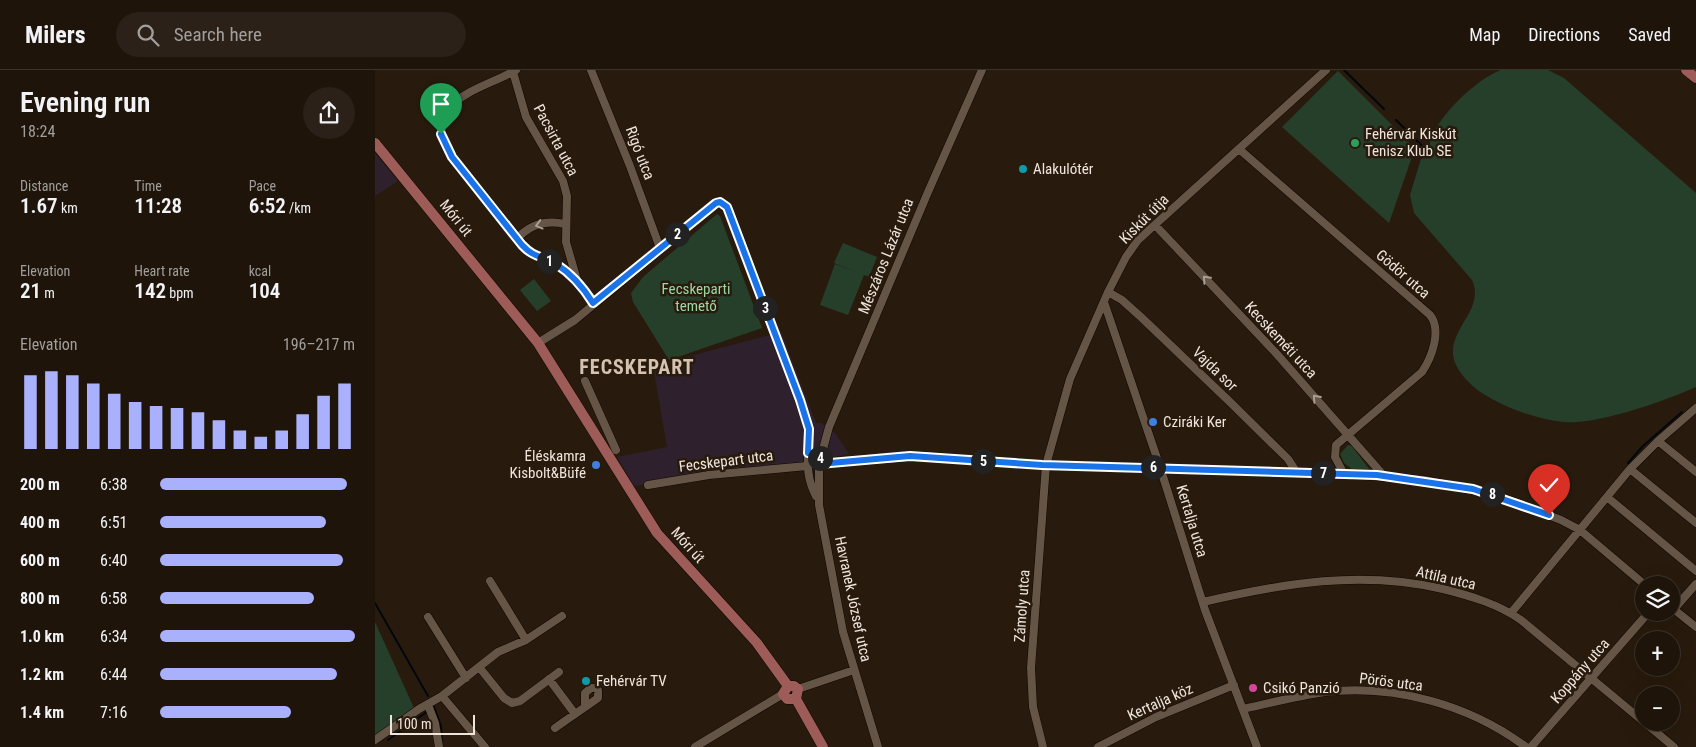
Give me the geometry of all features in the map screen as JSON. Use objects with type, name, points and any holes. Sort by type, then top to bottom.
[{"type":"main road","points":[[1686,70],[1696,78]]},
{"type":"main road","name":"Móri út","points":[[375,143],[538,343],[657,533],[757,642],[791,692],[823,747]]},
{"type":"street","name":"Rigó utca","points":[[591,70],[630,166],[660,248]]},
{"type":"street","name":"Mészáros Lázár utca","points":[[821,454],[829,427],[928,192],[982,70]]},
{"type":"street","name":"Kiskút útja","points":[[1046,465],[1063,398],[1108,292],[1129,252],[1155,225],[1326,70]]},
{"type":"street","points":[[515,71],[474,88],[457,101],[444,117],[441,134],[447,149],[517,239],[532,255],[556,264],[577,280],[593,303]]},
{"type":"street","name":"Pacsirta utca","points":[[515,71],[526,118],[563,181],[567,202],[565,224],[567,247],[577,280]]},
{"type":"street","name":"Gödör utca","points":[[1239,149],[1429,314],[1434,321],[1435,332],[1431,356],[1422,372],[1348,435]]},
{"type":"street","points":[[538,343],[575,320],[660,248],[716,203],[720,202],[730,212],[800,400],[809,429],[807,468],[819,500]]},
{"type":"street","points":[[517,239],[527,229],[542,223],[565,224]]},
{"type":"street","name":"Kecskeméti utca","points":[[1155,225],[1275,352],[1385,476]]},
{"type":"street","name":"Vajda sor","points":[[1108,292],[1122,300],[1210,383],[1288,459],[1297,473]]},
{"type":"street","name":"Kertalja utca","points":[[1104,302],[1203,602],[1257,747]]},
{"type":"street","points":[[585,381],[616,450]]},
{"type":"street","points":[[581,413],[595,404]]},
{"type":"street","points":[[1511,613],[1630,469],[1658,441],[1696,408]]},
{"type":"street","points":[[1344,474],[1337,462],[1335,453],[1337,445],[1348,435]]},
{"type":"street","points":[[1658,441],[1696,472]]},
{"type":"street","points":[[808,453],[821,454]]},
{"type":"street","name":"Havranek József utca","points":[[821,454],[819,500],[843,632],[878,747]]},
{"type":"street","points":[[819,468],[910,456],[1046,465],[1160,467],[1385,476],[1442,483],[1496,495],[1537,509],[1579,530],[1635,577]]},
{"type":"street","name":"Zámoly utca","points":[[1043,747],[1033,707],[1031,668],[1046,465]]},
{"type":"street","name":"Fecskepart utca","points":[[648,485],[709,475],[819,468]]},
{"type":"street","points":[[1630,469],[1696,523]]},
{"type":"street","points":[[1607,497],[1696,571]]},
{"type":"street","name":"Attila utca","points":[[1203,602],[1292,583],[1370,579],[1414,584],[1451,591],[1490,603],[1511,613],[1635,715]]},
{"type":"street","points":[[490,581],[526,640]]},
{"type":"street","points":[[1680,601],[1696,584]]},
{"type":"street","points":[[1680,614],[1696,627]]},
{"type":"street","points":[[375,740],[419,709],[442,696],[498,652],[526,640],[562,616]]},
{"type":"street","points":[[428,617],[466,678]]},
{"type":"street","name":"Koppány utca","points":[[1531,747],[1641,621]]},
{"type":"street","points":[[479,667],[504,698],[512,703],[520,701],[559,672]]},
{"type":"street","points":[[695,747],[791,692],[854,670]]},
{"type":"street","points":[[549,679],[575,714]]},
{"type":"street","name":"Kertalja köz","points":[[1098,747],[1156,717],[1234,685]]},
{"type":"street","name":"Pörös utca","points":[[1243,710],[1326,692],[1395,694],[1428,700],[1465,713],[1511,735],[1526,747]]},
{"type":"street","points":[[442,696],[485,747]]},
{"type":"street","points":[[428,705],[435,723],[439,747]]},
{"type":"street","points":[[555,728],[585,707]]},
{"type":"street","name":"Attila utca","points":[[1655,731],[1674,747]]},
{"type":"shaded area","points":[[375,153],[398,181],[375,196]]},
{"type":"shaded area","points":[[781,332],[816,423],[821,423],[835,433],[849,454],[802,463],[634,486],[617,457],[667,447],[653,366]]},
{"type":"green space","points":[[1501,70],[1548,70],[1564,78],[1696,193],[1696,387],[1631,411],[1594,420],[1564,422],[1553,421],[1511,408],[1477,390],[1459,371],[1454,360],[1454,344],[1471,309],[1475,290],[1472,280],[1414,213],[1410,195],[1421,159],[1430,153],[1430,142],[1441,121],[1469,90]]},
{"type":"green space","name":"Fehérvár Kiskút Tenisz Klub SE","points":[[1338,71],[1415,148],[1389,223],[1282,127]]},
{"type":"green space","name":"Fecskeparti temető","points":[[717,214],[720,216],[762,328],[669,360],[633,302],[631,293],[643,277]]},
{"type":"green space","points":[[843,243],[877,257],[869,277],[864,275],[848,315],[820,305],[835,264],[856,272],[834,263]]},
{"type":"green space","points":[[534,279],[551,301],[537,311],[520,290]]},
{"type":"green space","points":[[1348,445],[1352,446],[1369,469],[1352,469],[1344,463],[1340,454]]},
{"type":"green space","points":[[375,622],[414,708],[375,735]]},
{"type":"waterway","points":[[1344,70],[1384,109]]},
{"type":"waterway","points":[[1396,120],[1430,154]]},
{"type":"waterway","points":[[1628,463],[1643,446],[1682,412]]},
{"type":"waterway","points":[[375,603],[428,696]]},
{"type":"waterway","points":[[434,707],[441,726],[442,745]]},
{"type":"waterway","points":[[388,740],[428,711]]},
{"type":"place","name":"Fehérvár Kiskút Tenisz Klub SE","points":[[1355,143]]},
{"type":"place","name":"Alakulótér","points":[[1023,169]]},
{"type":"place","name":"Cziráki Ker","points":[[1153,422]]},
{"type":"place","name":"Éléskamra Kisbolt&Büfé","points":[[596,465]]},
{"type":"place","name":"Fehérvár TV","points":[[586,681]]},
{"type":"place","name":"Csikó Panzió","points":[[1253,688]]},
{"type":"district","name":"FECSKEPART","points":[[637,367]]},
{"type":"route","points":[[441,134],[443,142],[452,157],[522,245],[532,255],[556,264],[577,280],[593,303],[716,203],[724,204],[730,212],[800,400],[809,429],[810,445],[808,453],[821,454],[819,464],[896,456],[923,456],[1042,465],[1169,467],[1377,475],[1424,480],[1473,489],[1505,498],[1549,515]]}]
